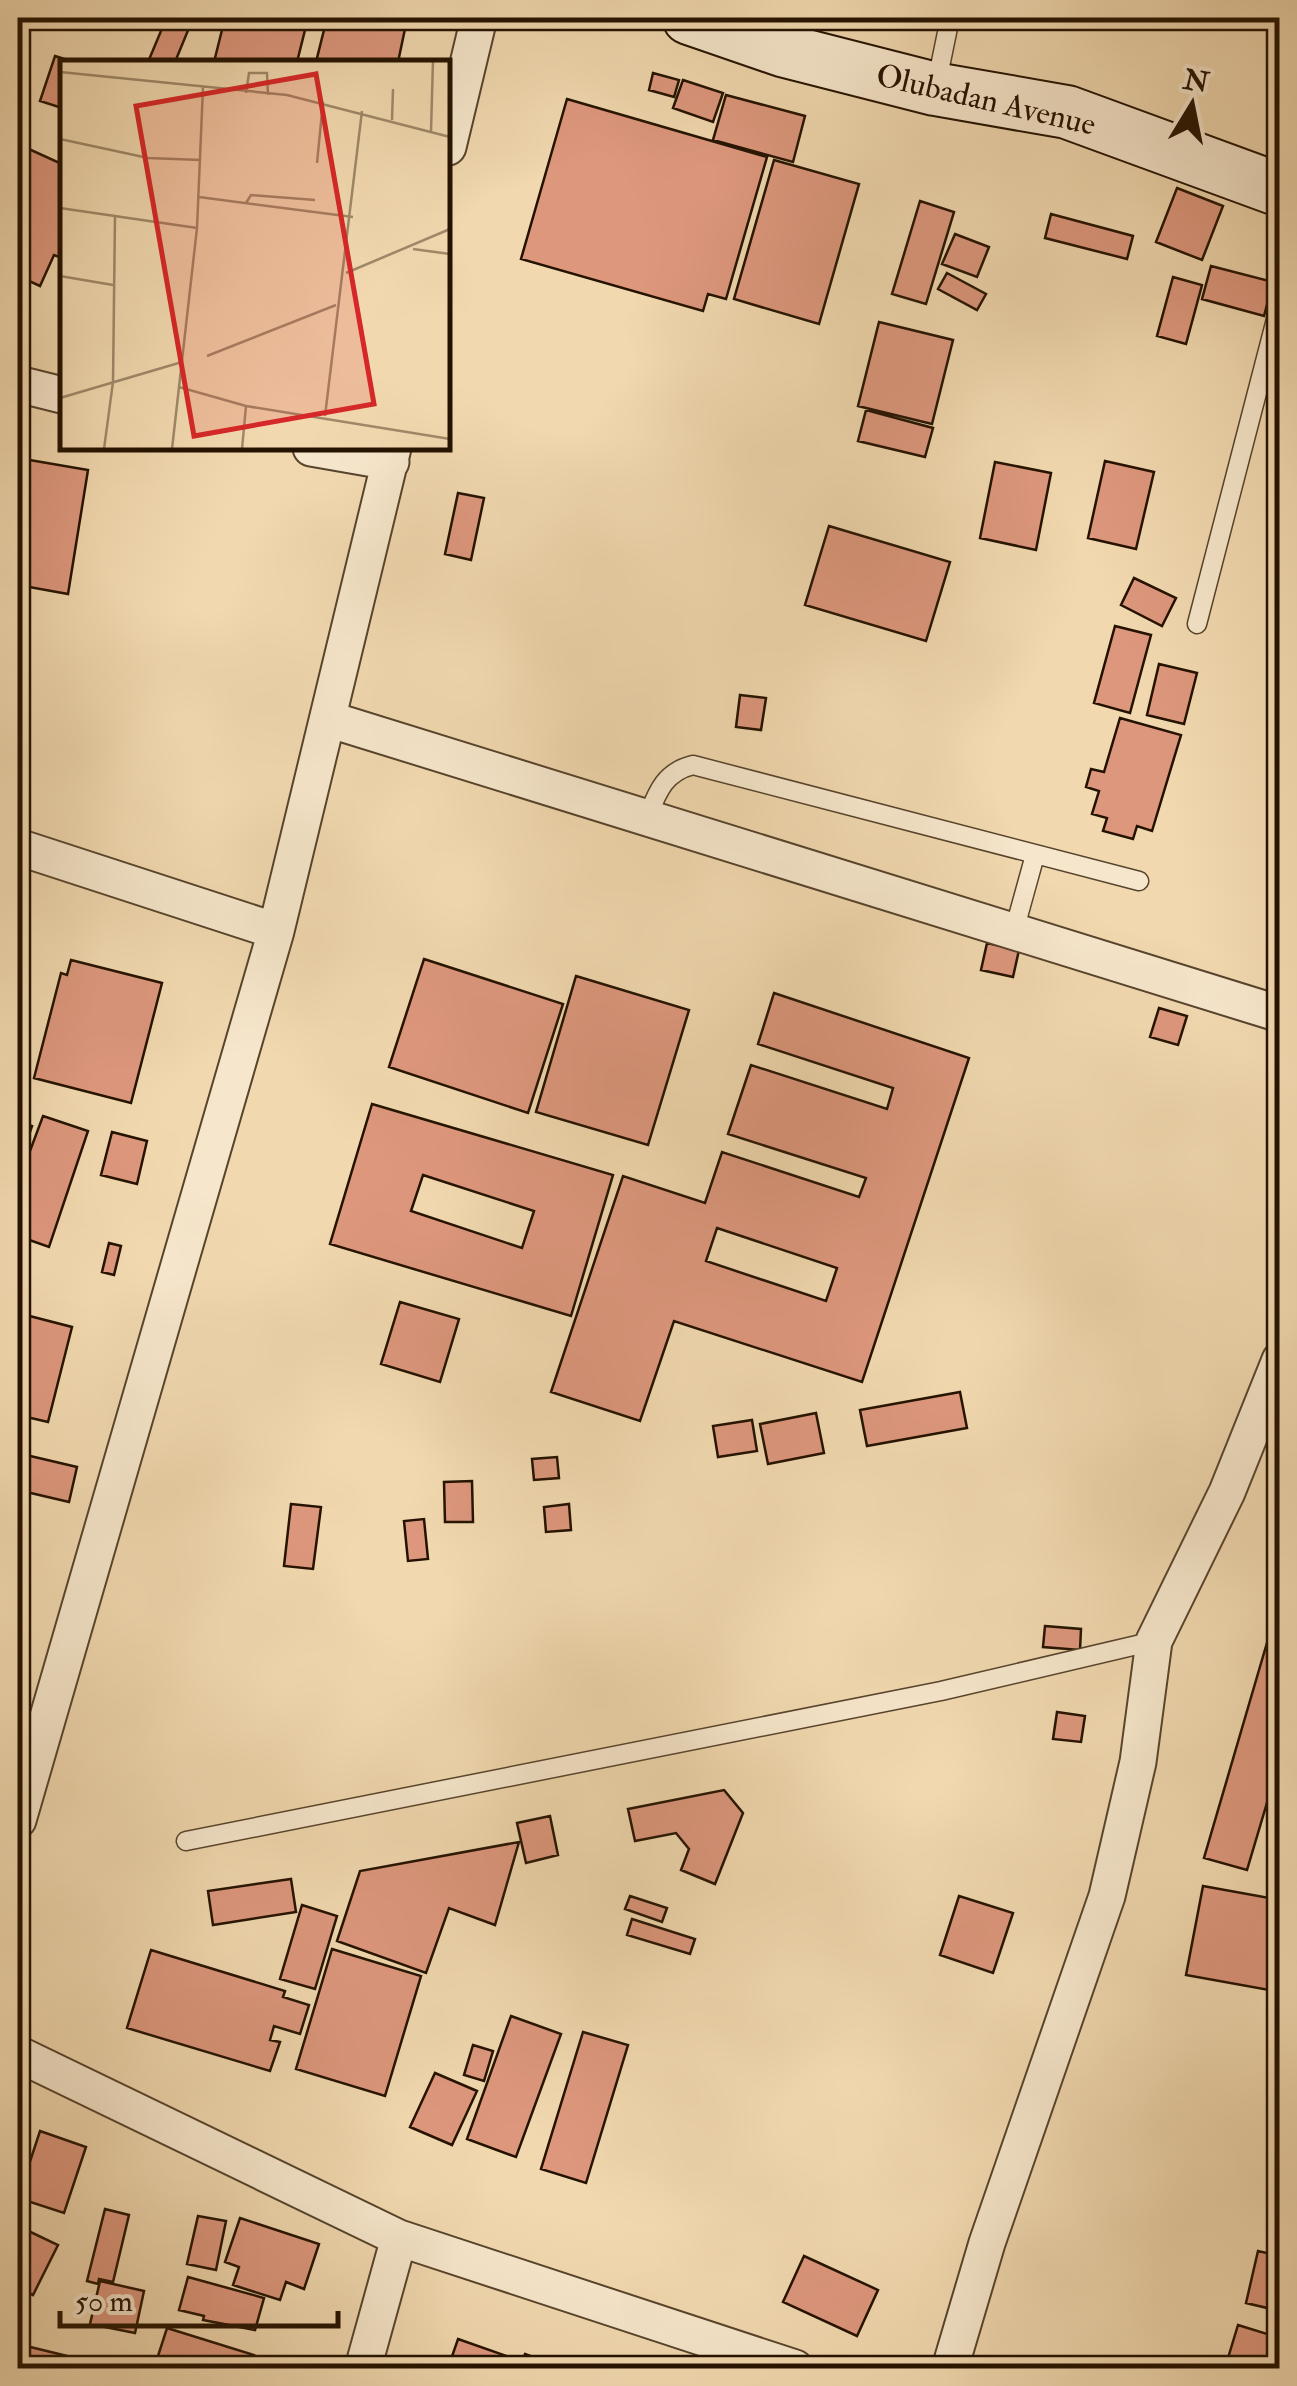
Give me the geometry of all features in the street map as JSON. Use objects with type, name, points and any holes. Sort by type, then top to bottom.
[{"type":"street","points":[[450,138],[479,18]]},
{"type":"street","name":"Olubadan Avenue","points":[[690,18],[785,42],[936,89],[1068,112],[1280,190]]},
{"type":"street","points":[[18,384],[60,394]]},
{"type":"street","points":[[18,1820],[276,931],[392,455],[335,450]]},
{"type":"street","points":[[328,720],[1280,1014]]},
{"type":"street","points":[[18,846],[276,931]]},
{"type":"street","points":[[950,2368],[988,2243],[1107,1896],[1138,1762],[1154,1641],[1227,1492],[1266,1428],[1280,1360]]},
{"type":"street","points":[[18,2054],[399,2238],[795,2368]]},
{"type":"street","points":[[363,2368],[399,2238]]},
{"type":"lane","points":[[936,89],[950,18]]},
{"type":"lane","points":[[1196,624],[1280,304]]},
{"type":"lane","points":[[646,818],[661,784],[680,768],[692,765],[1140,880]]},
{"type":"lane","points":[[1014,930],[1035,854]]},
{"type":"lane","points":[[186,1842],[921,1695],[1154,1641]]},
{"type":"building","points":[[225,18],[308,18],[298,60],[214,60]]},
{"type":"building","points":[[327,18],[356,18],[405,29],[398,60],[316,60]]},
{"type":"building","points":[[166,19],[189,28],[176,60],[149,60]]},
{"type":"building","points":[[55,56],[68,60],[60,60],[60,107],[40,101]]},
{"type":"building","points":[[653,73],[679,80],[674,97],[649,90]]},
{"type":"building","points":[[683,80],[723,93],[713,122],[673,108]]},
{"type":"building","points":[[726,95],[805,116],[793,162],[713,140]]},
{"type":"building","points":[[567,99],[767,157],[726,299],[708,294],[703,311],[521,259]]},
{"type":"building","points":[[20,145],[60,163],[60,257],[54,255],[40,286],[18,276]]},
{"type":"building","points":[[774,160],[859,184],[819,324],[734,299]]},
{"type":"building","points":[[1177,188],[1223,206],[1202,260],[1156,242]]},
{"type":"building","points":[[920,201],[954,212],[926,304],[892,294]]},
{"type":"building","points":[[1051,214],[1133,236],[1127,259],[1045,238]]},
{"type":"building","points":[[955,234],[989,247],[977,277],[942,264]]},
{"type":"building","points":[[1211,266],[1273,282],[1264,316],[1202,299]]},
{"type":"building","points":[[947,273],[986,294],[977,310],[938,289]]},
{"type":"building","points":[[1173,277],[1202,285],[1186,344],[1157,336]]},
{"type":"building","points":[[879,322],[953,340],[932,424],[858,406]]},
{"type":"building","points":[[866,410],[933,428],[925,457],[858,441]]},
{"type":"building","points":[[18,458],[88,470],[68,594],[18,585]]},
{"type":"building","points":[[1105,461],[1154,472],[1136,549],[1088,538]]},
{"type":"building","points":[[995,462],[1051,473],[1036,550],[980,538]]},
{"type":"building","points":[[458,493],[484,498],[471,560],[445,554]]},
{"type":"building","points":[[829,526],[950,562],[926,641],[805,605]]},
{"type":"building","points":[[1134,578],[1176,598],[1162,626],[1121,605]]},
{"type":"building","points":[[1115,626],[1151,635],[1130,713],[1094,703]]},
{"type":"building","points":[[1159,664],[1197,673],[1184,724],[1147,715]]},
{"type":"building","points":[[740,695],[766,698],[761,730],[736,727]]},
{"type":"building","points":[[1120,718],[1181,735],[1152,831],[1137,826],[1133,839],[1103,831],[1107,818],[1092,814],[1099,791],[1086,787],[1091,769],[1104,772]]},
{"type":"building","points":[[987,943],[1019,950],[1013,977],[981,970]]},
{"type":"building","points":[[424,959],[563,1004],[528,1113],[389,1067]]},
{"type":"building","points":[[71,960],[162,983],[131,1103],[34,1078],[61,973],[67,975]]},
{"type":"building","points":[[576,976],[689,1010],[648,1145],[536,1112]]},
{"type":"building","points":[[774,993],[969,1058],[862,1382],[674,1321],[640,1421],[551,1392],[623,1176],[705,1203],[722,1152],[859,1197],[866,1178],[728,1134],[751,1065],[887,1109],[893,1088],[758,1044]],"holes":[[[717,1228],[837,1268],[826,1301],[706,1261]]]},
{"type":"building","points":[[1159,1008],[1187,1016],[1178,1045],[1150,1037]]},
{"type":"building","points":[[372,1104],[613,1175],[571,1316],[330,1244]],"holes":[[[423,1175],[534,1211],[522,1248],[411,1211]]]},
{"type":"building","points":[[43,1116],[88,1131],[49,1247],[18,1236],[18,1183]]},
{"type":"building","points":[[18,1122],[32,1126],[18,1167]]},
{"type":"building","points":[[112,1132],[147,1141],[137,1184],[101,1175]]},
{"type":"building","points":[[109,1243],[121,1246],[114,1275],[102,1272]]},
{"type":"building","points":[[400,1302],[459,1319],[440,1382],[381,1364]]},
{"type":"building","points":[[18,1313],[72,1327],[48,1422],[18,1415]]},
{"type":"building","points":[[960,1392],[967,1428],[867,1446],[860,1410]]},
{"type":"building","points":[[816,1413],[824,1453],[768,1464],[760,1424]]},
{"type":"building","points":[[752,1420],[757,1451],[718,1457],[713,1426]]},
{"type":"building","points":[[26,1455],[77,1467],[69,1502],[18,1490]]},
{"type":"building","points":[[557,1457],[559,1478],[534,1480],[532,1459]]},
{"type":"building","points":[[472,1481],[473,1522],[445,1522],[444,1482]]},
{"type":"building","points":[[291,1504],[321,1507],[313,1569],[284,1566]]},
{"type":"building","points":[[569,1504],[571,1530],[546,1532],[544,1507]]},
{"type":"building","points":[[424,1519],[428,1559],[408,1561],[404,1521]]},
{"type":"building","points":[[1045,1626],[1081,1629],[1080,1650],[1043,1647]]},
{"type":"building","points":[[1271,1629],[1280,1632],[1280,1759],[1247,1870],[1204,1858]]},
{"type":"building","points":[[1057,1712],[1085,1716],[1081,1742],[1053,1739]]},
{"type":"building","points":[[724,1790],[743,1813],[715,1884],[681,1870],[689,1849],[676,1833],[635,1841],[628,1809]]},
{"type":"building","points":[[550,1816],[558,1855],[526,1863],[517,1823]]},
{"type":"building","points":[[519,1842],[495,1925],[449,1908],[426,1973],[337,1941],[360,1871]]},
{"type":"building","points":[[291,1879],[296,1912],[213,1925],[208,1891]]},
{"type":"building","points":[[1203,1886],[1280,1900],[1280,1992],[1186,1975]]},
{"type":"building","points":[[630,1896],[667,1908],[662,1922],[625,1909]]},
{"type":"building","points":[[959,1896],[1013,1913],[993,1973],[940,1955]]},
{"type":"building","points":[[302,1905],[337,1916],[315,1989],[280,1979]]},
{"type":"building","points":[[632,1919],[695,1939],[690,1954],[627,1935]]},
{"type":"building","points":[[332,1949],[421,1976],[385,2096],[296,2069]]},
{"type":"building","points":[[151,1950],[285,1991],[283,1997],[309,2005],[300,2034],[274,2026],[270,2040],[280,2042],[270,2071],[127,2028]]},
{"type":"building","points":[[511,2016],[561,2034],[516,2157],[467,2139]]},
{"type":"building","points":[[583,2032],[628,2045],[586,2183],[541,2169]]},
{"type":"building","points":[[473,2045],[493,2051],[484,2081],[464,2075]]},
{"type":"building","points":[[435,2073],[477,2091],[452,2145],[410,2127]]},
{"type":"building","points":[[40,2131],[86,2147],[64,2213],[18,2198]]},
{"type":"building","points":[[105,2209],[129,2215],[113,2282],[99,2279],[98,2284],[87,2281]]},
{"type":"building","points":[[198,2216],[226,2221],[216,2270],[187,2264]]},
{"type":"building","points":[[240,2218],[319,2244],[304,2289],[286,2282],[280,2300],[233,2285],[239,2267],[225,2262]]},
{"type":"building","points":[[18,2226],[58,2245],[33,2295],[18,2288]]},
{"type":"building","points":[[1258,2251],[1280,2256],[1280,2311],[1246,2303]]},
{"type":"building","points":[[804,2256],[878,2290],[857,2336],[783,2302]]},
{"type":"building","points":[[188,2277],[264,2298],[255,2330],[203,2320],[204,2316],[179,2310]]},
{"type":"building","points":[[100,2281],[144,2291],[135,2333],[90,2324]]},
{"type":"building","points":[[1238,2325],[1280,2338],[1280,2368],[1225,2368]]},
{"type":"building","points":[[167,2328],[254,2355],[250,2368],[198,2368],[158,2356]]},
{"type":"building","points":[[458,2339],[512,2358],[509,2368],[448,2368]]},
{"type":"building","points":[[18,2344],[67,2356],[63,2368],[18,2368]]},
{"type":"building","points":[[525,2354],[562,2368],[519,2368]]}]
